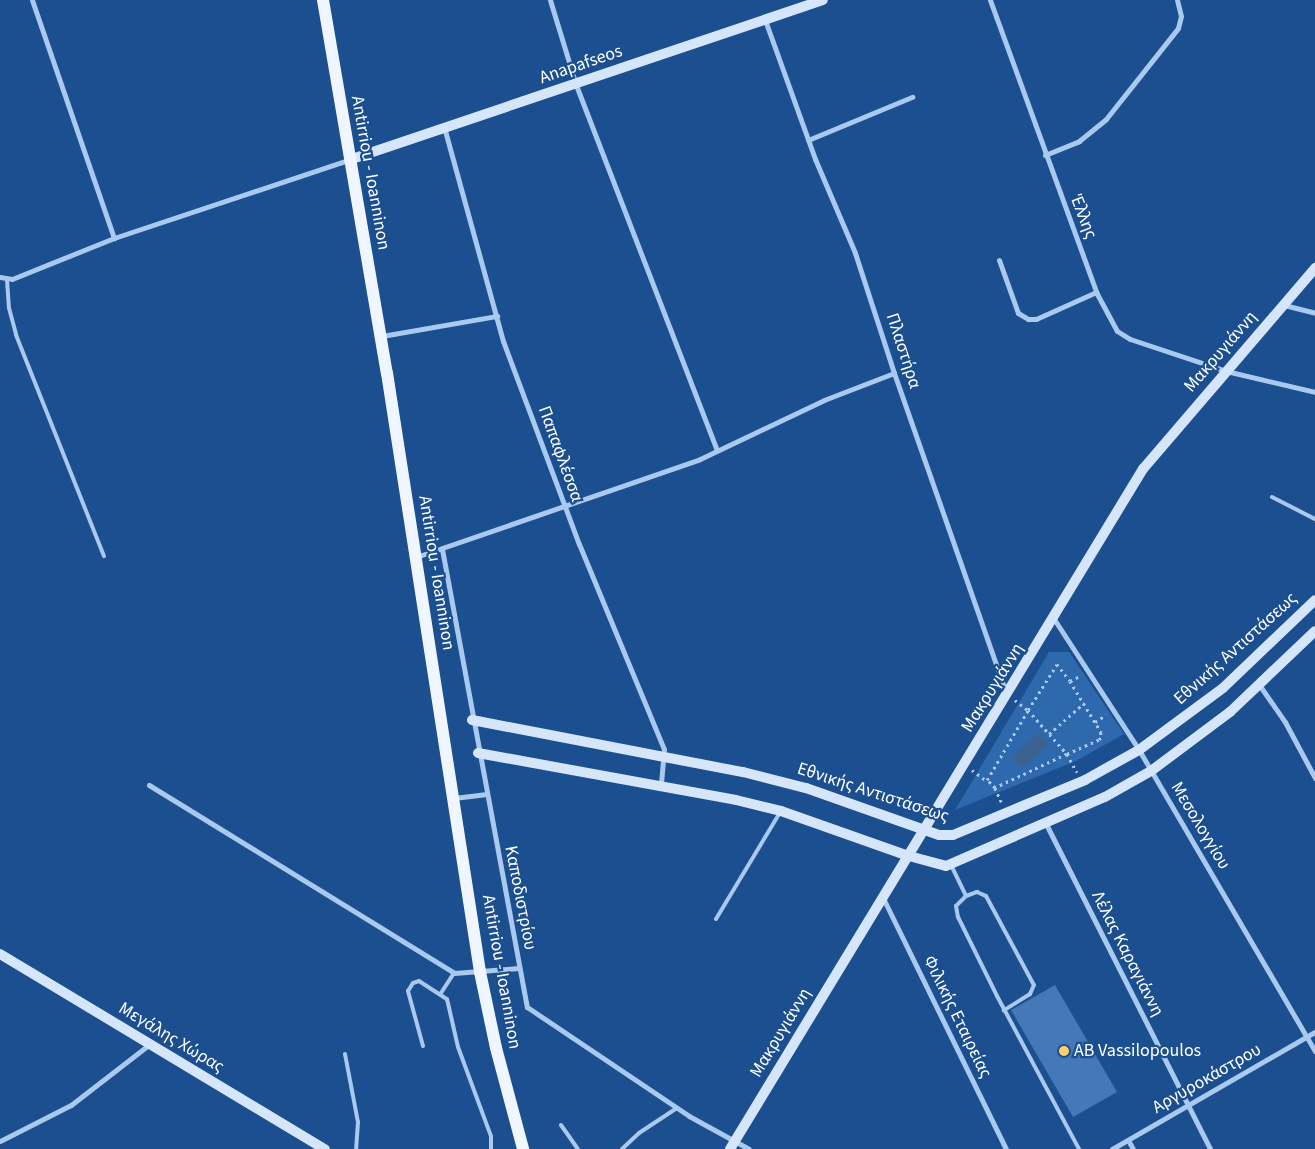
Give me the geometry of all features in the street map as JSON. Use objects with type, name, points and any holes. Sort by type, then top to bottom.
[{"type":"main road","name":"Antirriou - Ioanninon","points":[[323,0],[349,160],[381,337],[480,972],[496,1048],[523,1149]]},
{"type":"street","points":[[32,0],[114,238]]},
{"type":"street","points":[[550,0],[576,85],[717,450]]},
{"type":"street","name":"Anapafseos","points":[[349,160],[444,125],[576,85],[823,0]]},
{"type":"street","name":"Έλλης","points":[[990,0],[1096,292],[1114,327],[1123,335],[1226,371],[1315,392]]},
{"type":"street","points":[[1045,155],[1080,140],[1106,119],[1178,28],[1181,16],[1177,0]]},
{"type":"street","name":"Πλαστήρα","points":[[765,20],[808,140],[856,253],[894,373],[1007,695]]},
{"type":"street","points":[[808,140],[912,98]]},
{"type":"street","name":"Παπαφλέσσα","points":[[444,125],[504,340],[565,507],[644,698],[665,756],[661,785]]},
{"type":"street","points":[[0,277],[7,280],[114,238],[349,160]]},
{"type":"street","points":[[999,260],[1018,313],[1028,319],[1036,319],[1096,292]]},
{"type":"street","name":"Μακρυγιάννη","points":[[733,1145],[1054,619],[1143,469],[1315,268]]},
{"type":"street","points":[[1284,305],[1315,314]]},
{"type":"street","points":[[381,337],[498,316]]},
{"type":"street","points":[[416,557],[442,550],[565,507],[717,450],[824,400],[894,373]]},
{"type":"street","name":"Καποδιστρίου","points":[[442,550],[478,753],[526,1003],[533,1014],[733,1145]]},
{"type":"street","name":"Εθνικής Αντιστάσεως","points":[[472,720],[665,756],[806,788],[925,830],[953,835],[1082,782],[1139,750],[1223,688],[1315,600]]},
{"type":"street","name":"Μεσολογγίου","points":[[1054,619],[1139,750],[1315,1051]]},
{"type":"street","points":[[478,753],[661,785],[781,811],[909,856],[942,866],[951,865],[1105,797],[1151,771],[1201,736],[1260,686],[1315,631]]},
{"type":"street","points":[[1260,686],[1285,722],[1315,778]]},
{"type":"street","points":[[149,785],[454,973],[519,968]]},
{"type":"street","points":[[453,798],[486,794]]},
{"type":"street","name":"Λέλας Καραγιάννη","points":[[1046,824],[1210,1149]]},
{"type":"street","name":"Φιλικής Εταιρείας","points":[[883,897],[1006,1149]]},
{"type":"street","name":"Μεγάλης Χώρας","points":[[0,954],[325,1149]]},
{"type":"street","name":"Αργυροκάστρου","points":[[1112,1149],[1315,1032]]},
{"type":"street","points":[[0,1141],[71,1104],[150,1044]]},
{"type":"street","points":[[1128,1140],[1133,1149]]},
{"type":"street","points":[[733,1145],[749,1149]]},
{"type":"lane","points":[[7,280],[9,308],[16,335],[104,556]]},
{"type":"lane","points":[[1272,497],[1315,519]]},
{"type":"lane","points":[[716,919],[781,811]]},
{"type":"lane","points":[[951,865],[966,896]]},
{"type":"lane","points":[[1004,1010],[1030,994],[1034,985],[986,896],[977,892],[966,896],[958,902],[956,911],[1004,1010],[1079,1149]]},
{"type":"lane","points":[[441,993],[454,973]]},
{"type":"lane","points":[[423,1046],[408,991],[413,983],[419,981],[441,993],[447,999],[458,1047],[490,1136],[491,1149]]},
{"type":"lane","points":[[344,1054],[358,1122],[356,1149]]},
{"type":"lane","points":[[622,1149],[639,1133],[677,1108]]},
{"type":"lane","points":[[561,1125],[578,1149]]},
{"type":"path","points":[[965,765],[996,788],[1101,738],[1095,722],[1084,703],[1057,664],[986,780]]},
{"type":"path","points":[[1070,681],[1088,671]]},
{"type":"path","points":[[1007,695],[1028,710],[1068,754],[1082,782]]},
{"type":"path","points":[[1049,734],[1084,703]]},
{"type":"path","points":[[1095,722],[1113,710]]},
{"type":"shaded area","points":[[1049,652],[1069,652],[1124,734],[1076,761],[955,810]]},
{"type":"shaded area","points":[[1039,733],[1049,744],[1022,768],[1013,757]]},
{"type":"building","name":"AB Vassilopoulos","points":[[1055,985],[1117,1092],[1073,1117],[1011,1010]]},
{"type":"place","name":"AB Vassilopoulos","points":[[1064,1051]]}]
